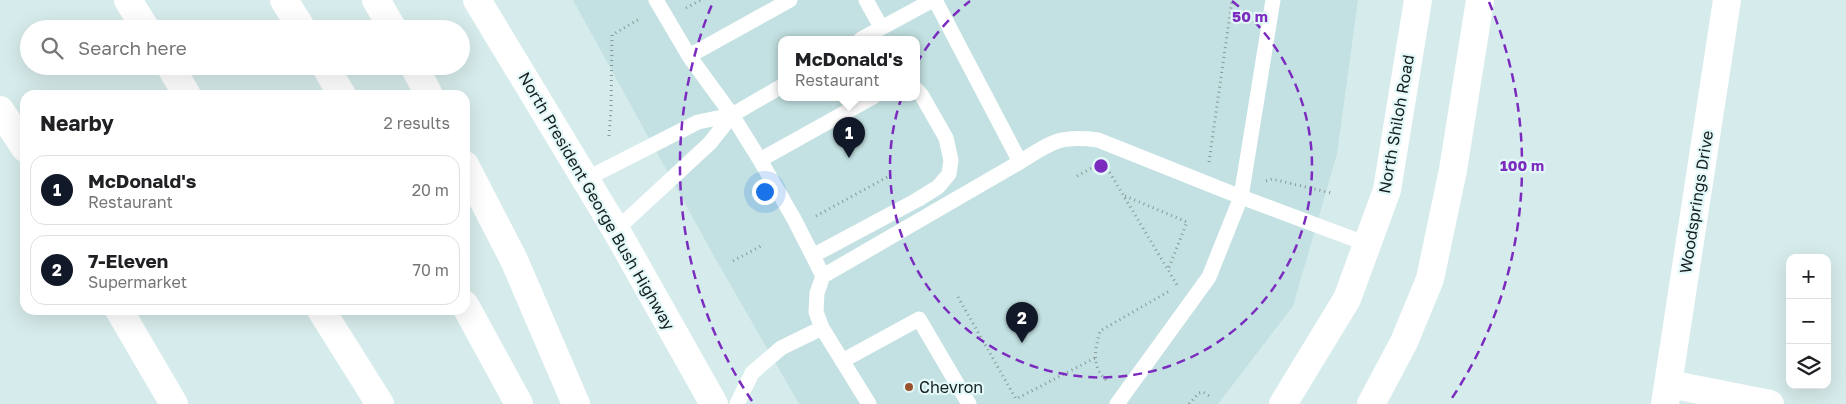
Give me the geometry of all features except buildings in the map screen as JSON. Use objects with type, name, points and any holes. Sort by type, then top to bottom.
[{"type":"main road","points":[[128,0],[140,20]]},
{"type":"main road","points":[[284,0],[296,20]]},
{"type":"main road","points":[[376,0],[388,20]]},
{"type":"main road","name":"North President George Bush Highway","points":[[477,0],[616,230],[714,404]]},
{"type":"main road","name":"North Shiloh Road","points":[[1283,404],[1347,299],[1387,190],[1418,0]]},
{"type":"main road","points":[[1371,404],[1404,342],[1430,279],[1453,170],[1480,0]]},
{"type":"main road","name":"Woodsprings Drive","points":[[1667,394],[1727,0]]},
{"type":"main road","points":[[175,75],[184,90]]},
{"type":"main road","points":[[330,75],[339,90]]},
{"type":"main road","points":[[419,75],[426,90]]},
{"type":"main road","points":[[0,110],[20,140]]},
{"type":"main road","points":[[470,175],[514,260],[576,404]]},
{"type":"main road","points":[[122,315],[174,404]]},
{"type":"main road","points":[[324,315],[380,404]]},
{"type":"main road","points":[[470,315],[519,404]]},
{"type":"main road","points":[[1667,394],[1770,404]]},
{"type":"lane","points":[[656,0],[689,56],[732,116],[760,160],[814,255],[823,276]]},
{"type":"lane","points":[[689,56],[790,0]]},
{"type":"lane","points":[[866,0],[881,27]]},
{"type":"lane","points":[[866,36],[934,0],[1020,162]]},
{"type":"lane","points":[[1116,404],[1209,277],[1240,197],[1273,0]]},
{"type":"lane","points":[[616,230],[710,143],[732,116],[778,88]]},
{"type":"lane","points":[[814,255],[917,200],[938,187],[949,174],[951,160],[946,138],[920,94]]},
{"type":"lane","points":[[760,160],[866,101]]},
{"type":"lane","points":[[586,179],[698,122],[732,116]]},
{"type":"lane","points":[[869,404],[822,328],[816,312],[817,292],[823,276],[1056,140],[1078,137],[1098,140],[1240,197],[1367,244]]},
{"type":"lane","points":[[842,361],[920,319],[969,404]]},
{"type":"lane","points":[[737,404],[752,373],[781,348],[822,328]]},
{"type":"path","points":[[681,5],[684,10],[701,0]]},
{"type":"path","points":[[1216,166],[1209,163],[1232,0]]},
{"type":"path","points":[[609,136],[612,35],[647,15]]},
{"type":"path","points":[[1077,176],[1099,163],[1104,163],[1178,286],[1100,331],[1095,358],[1098,373],[1109,383]]},
{"type":"path","points":[[812,218],[891,174]]},
{"type":"path","points":[[1266,181],[1272,179],[1331,194]]},
{"type":"path","points":[[1124,196],[1187,222],[1168,270]]},
{"type":"path","points":[[733,261],[763,245]]},
{"type":"path","points":[[958,297],[1016,399],[1095,358]]},
{"type":"path","points":[[1189,404],[1199,393],[1203,392],[1211,398]]},
{"type":"shaded area","points":[[573,0],[1358,0],[1337,154],[1293,306],[1218,404],[799,404],[710,249]]},
{"type":"place","name":"McDonald's","points":[[849,158]]},
{"type":"place","name":"7-Eleven","points":[[1022,343]]},
{"type":"place","name":"Chevron","points":[[909,387]]}]
